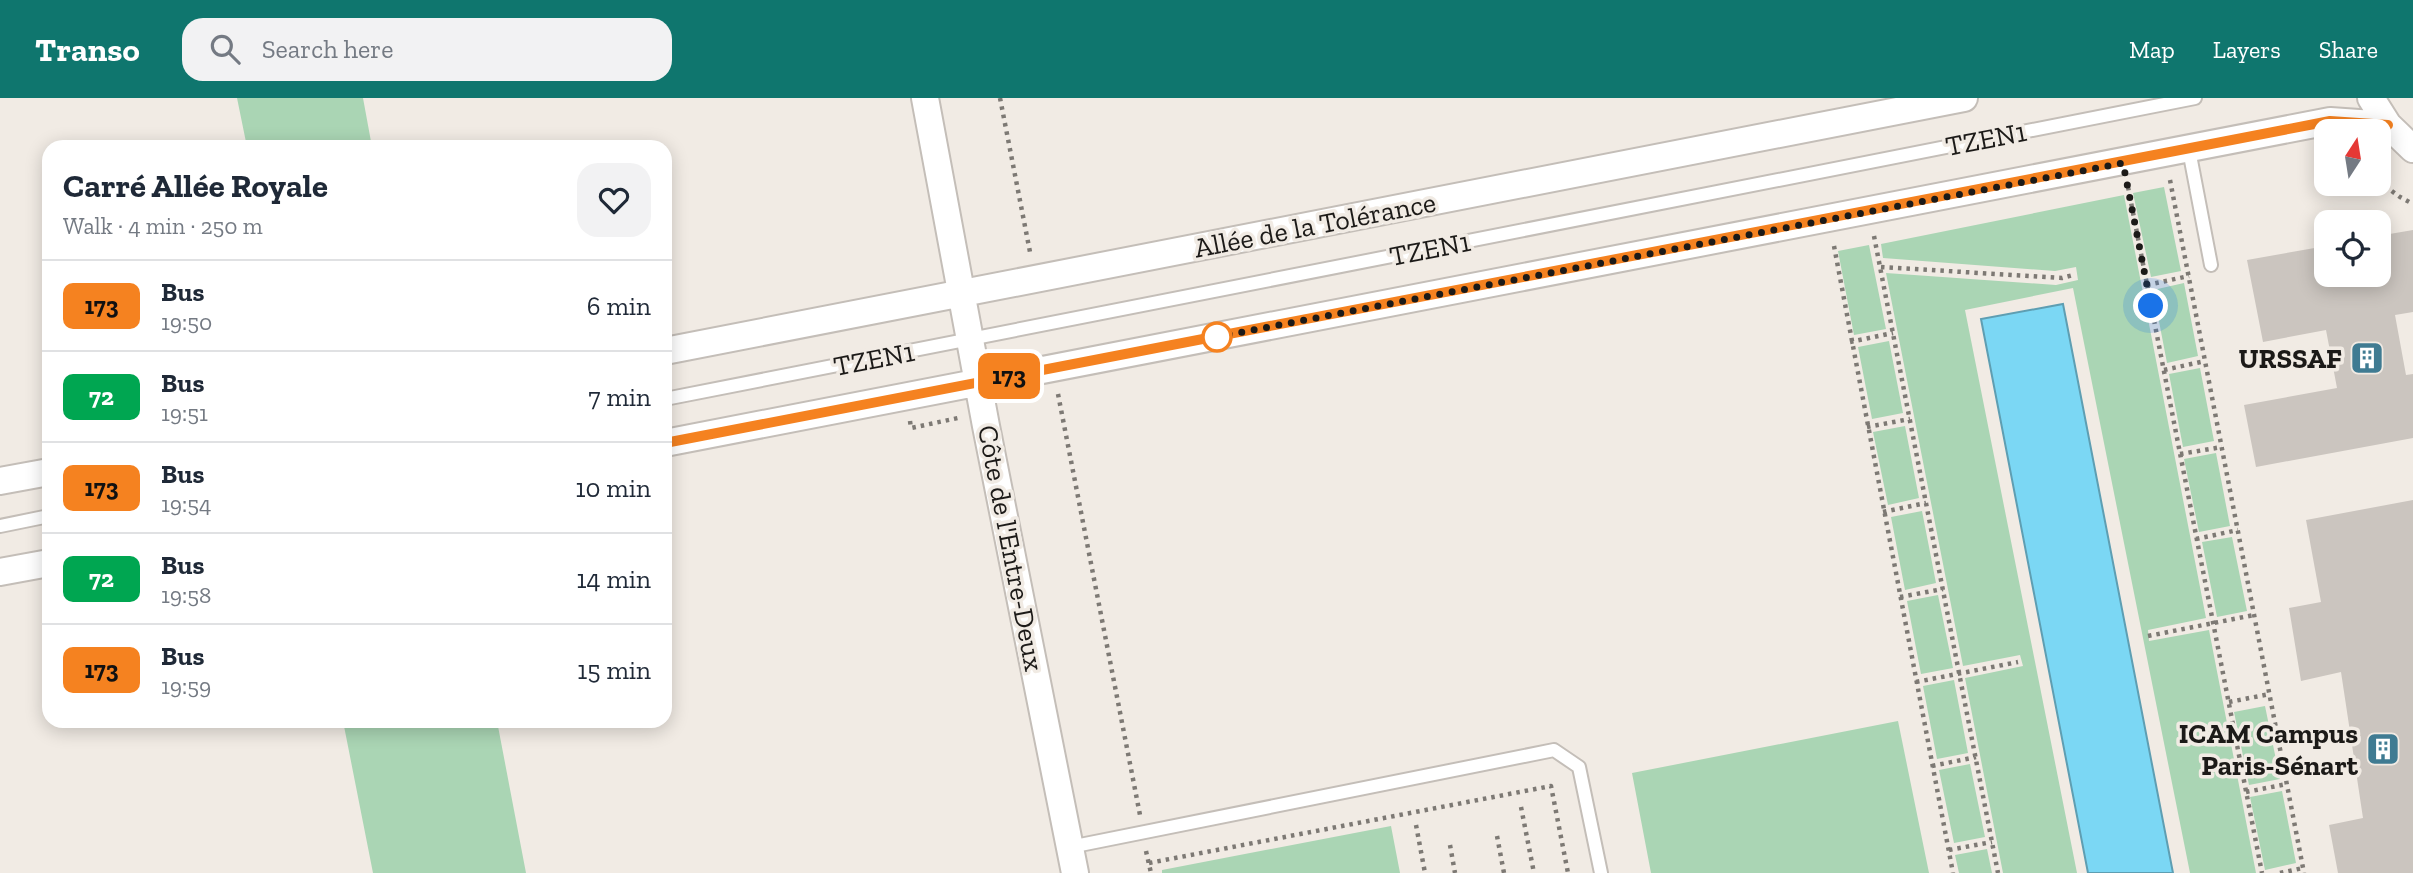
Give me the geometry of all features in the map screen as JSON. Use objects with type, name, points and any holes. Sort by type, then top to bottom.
[{"type":"street","name":"Côte de l'Entre-Deux","points":[[925,98],[1075,873]]},
{"type":"street","name":"Allée de la Tolérance","points":[[672,350],[1964,98]]},
{"type":"street","points":[[2371,98],[2384,119]]},
{"type":"street","points":[[672,442],[1870,211],[2126,175],[2191,162],[2314,126]]},
{"type":"street","points":[[2391,128],[2413,149]]},
{"type":"street","points":[[0,481],[42,473]]},
{"type":"street","points":[[0,572],[42,564]]},
{"type":"lane","name":"TZEN1","points":[[672,398],[2195,98]]},
{"type":"lane","points":[[2191,162],[2211,265]]},
{"type":"lane","points":[[0,526],[42,517]]},
{"type":"lane","points":[[1070,847],[1554,750],[1579,767],[1601,873]]},
{"type":"path","points":[[1000,98],[1035,280]]},
{"type":"path","points":[[2160,181],[2170,179],[2191,162]]},
{"type":"path","points":[[2126,175],[2139,186]]},
{"type":"path","points":[[2115,190],[2126,175]]},
{"type":"path","points":[[2126,175],[2262,873]]},
{"type":"path","points":[[2170,179],[2304,871],[2280,873]]},
{"type":"path","points":[[2391,190],[2413,204]]},
{"type":"path","points":[[1870,211],[1998,873]]},
{"type":"path","points":[[1864,239],[1875,237]]},
{"type":"path","points":[[1843,244],[1832,246],[1953,873]]},
{"type":"path","points":[[1881,267],[2062,278],[2073,275]]},
{"type":"path","points":[[2147,285],[2189,275]]},
{"type":"path","points":[[1850,342],[1893,333]]},
{"type":"path","points":[[2164,370],[2205,361]]},
{"type":"path","points":[[1053,369],[1151,873]]},
{"type":"path","points":[[1867,427],[1910,419]]},
{"type":"path","points":[[2180,454],[2222,447]]},
{"type":"path","points":[[1883,512],[1926,503]]},
{"type":"path","points":[[2196,539],[2238,530]]},
{"type":"path","points":[[1900,597],[1943,589]]},
{"type":"path","points":[[2148,636],[2254,615]]},
{"type":"path","points":[[1916,681],[2018,662]]},
{"type":"path","points":[[2229,702],[2270,694]]},
{"type":"path","points":[[1932,766],[1976,757]]},
{"type":"path","points":[[2246,792],[2287,784]]},
{"type":"path","points":[[1149,863],[1551,786],[1568,873]]},
{"type":"path","points":[[1521,807],[1534,873]]},
{"type":"path","points":[[1416,825],[1425,873]]},
{"type":"path","points":[[1497,836],[1504,873]]},
{"type":"path","points":[[1949,850],[1992,842]]},
{"type":"path","points":[[1450,845],[1455,873]]},
{"type":"green space","points":[[237,98],[363,98],[371,140],[246,140]]},
{"type":"green space","points":[[2164,187],[2181,271],[2151,277],[2133,193]]},
{"type":"green space","points":[[2124,195],[2206,618],[2148,630],[2149,641],[2209,630],[2256,873],[2190,873],[2073,288],[1965,310],[2077,873],[2003,873],[1965,678],[2023,666],[2020,655],[1963,666],[1886,273],[2056,285],[2078,280],[2076,267],[2055,271],[1883,258],[1881,244]]},
{"type":"green space","points":[[1869,245],[1886,329],[1854,335],[1838,251]]},
{"type":"green space","points":[[2184,283],[2198,356],[2167,363],[2153,290]]},
{"type":"green space","points":[[1889,341],[1903,413],[1872,419],[1858,347]]},
{"type":"green space","points":[[2200,368],[2214,441],[2183,447],[2169,374]]},
{"type":"green space","points":[[1905,426],[1919,498],[1888,505],[1873,432]]},
{"type":"green space","points":[[2216,453],[2230,526],[2199,532],[2184,459]]},
{"type":"green space","points":[[1922,511],[1936,583],[1905,590],[1891,517]]},
{"type":"green space","points":[[2232,537],[2247,611],[2217,617],[2202,542]]},
{"type":"green space","points":[[1938,595],[1953,668],[1921,674],[1907,601]]},
{"type":"green space","points":[[1954,680],[1968,753],[1937,759],[1923,686]]},
{"type":"green space","points":[[2265,706],[2280,779],[2249,785],[2234,712]]},
{"type":"green space","points":[[1898,721],[1929,873],[1651,873],[1632,773]]},
{"type":"green space","points":[[344,728],[498,728],[526,873],[373,873]]},
{"type":"green space","points":[[1970,764],[1985,837],[1954,843],[1939,770]]},
{"type":"green space","points":[[2282,791],[2296,863],[2265,870],[2250,797]]},
{"type":"green space","points":[[1391,826],[1400,873],[1162,873],[1162,870]]},
{"type":"green space","points":[[1987,849],[1992,873],[1959,873],[1955,855]]},
{"type":"water","points":[[2063,304],[2173,873],[2088,873],[1981,319]]},
{"type":"building","name":"URSSAF","points":[[2413,230],[2413,312],[2395,315],[2406,375],[2413,374],[2413,438],[2256,467],[2244,405],[2337,388],[2326,330],[2263,342],[2247,260],[2314,248],[2314,287],[2391,287],[2391,234]]},
{"type":"building","name":"ICAM Campus Paris-Sénart","points":[[2413,500],[2413,873],[2338,873],[2329,825],[2363,818],[2341,672],[2301,681],[2289,608],[2321,602],[2306,520]]},
{"type":"bus line","name":"173","points":[[672,442],[2314,124]]},
{"type":"place","name":"URSSAF","points":[[2367,358]]},
{"type":"place","name":"ICAM Campus Paris-Sénart","points":[[2383,749]]},
{"type":"route","points":[[1217,337],[2123,163],[2151,306]]}]
